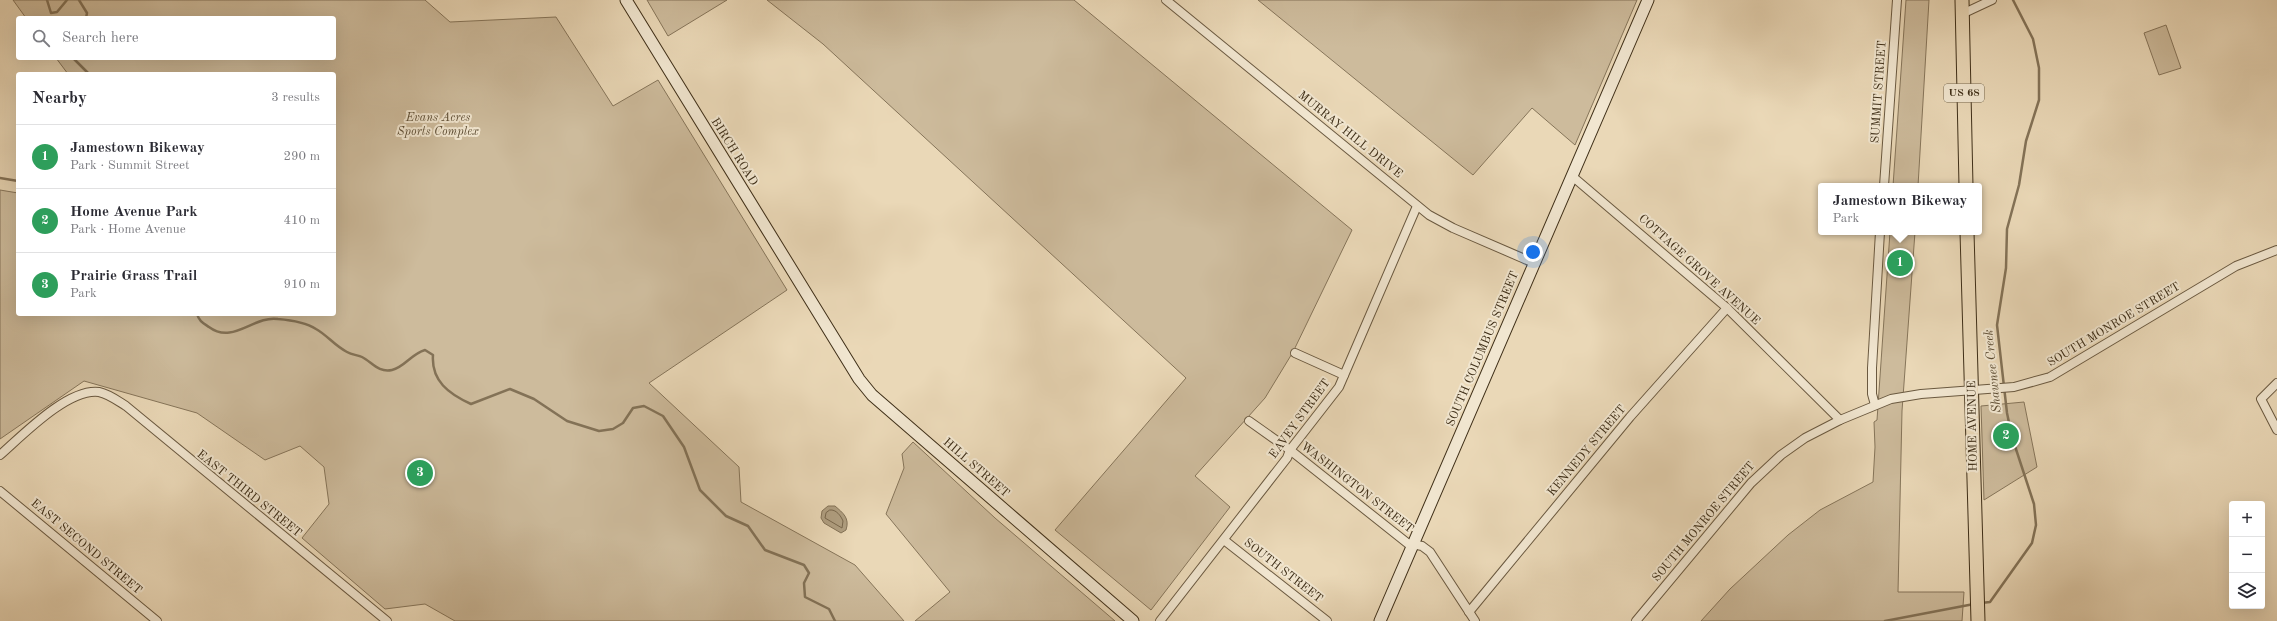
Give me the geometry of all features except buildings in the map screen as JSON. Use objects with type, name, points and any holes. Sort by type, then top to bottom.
[{"type":"main road","name":"US 68","points":[[1962,0],[1966,183]]},
{"type":"main road","name":"HOME AVENUE","points":[[1968,235],[1978,616]]},
{"type":"street","name":"BIRCH ROAD","points":[[626,0],[822,318]]},
{"type":"street","name":"SOUTH COLUMBUS STREET","points":[[1380,621],[1648,0]]},
{"type":"street","name":"SUMMIT STREET","points":[[1884,183],[1897,0]]},
{"type":"street","points":[[1962,14],[1992,0]]},
{"type":"street","name":"MURRAY HILL DRIVE","points":[[1170,1],[1417,206],[1453,228],[1534,263]]},
{"type":"street","name":"COTTAGE GROVE AVENUE","points":[[1572,176],[1727,308],[1840,420]]},
{"type":"street","name":"EAVEY STREET","points":[[1160,621],[1287,458],[1290,450],[1329,401],[1344,375],[1417,206]]},
{"type":"street","points":[[1875,405],[1872,394],[1872,368],[1880,235]]},
{"type":"street","name":"SOUTH MONROE STREET","points":[[1636,621],[1760,474],[1791,448],[1840,420],[1875,405],[1909,395],[1972,389],[1996,389],[2014,387],[2040,381],[2059,373],[2236,266],[2277,250]]},
{"type":"street","name":"KENNEDY STREET","points":[[1469,612],[1630,417],[1727,308]]},
{"type":"street","name":"HILL STREET","points":[[822,318],[860,379],[880,403],[1133,621]]},
{"type":"street","points":[[1295,353],[1344,375]]},
{"type":"street","points":[[2277,383],[2261,399],[2277,430]]},
{"type":"street","name":"EAST THIRD STREET","points":[[0,455],[59,406],[77,396],[93,392],[107,394],[126,406],[387,621]]},
{"type":"street","name":"WASHINGTON STREET","points":[[1248,421],[1290,450],[1412,545],[1422,546],[1430,552],[1475,621]]},
{"type":"street","name":"EAST SECOND STREET","points":[[0,491],[157,621]]},
{"type":"street","name":"SOUTH STREET","points":[[1224,540],[1327,621]]},
{"type":"green space","name":"Evans Acres Sports Complex","points":[[13,0],[425,0],[450,22],[556,17],[613,106],[658,80],[787,290],[649,383],[739,467],[741,502],[855,565],[904,621],[455,621],[425,604],[385,609],[302,538],[329,504],[324,467],[300,446],[265,460],[197,413],[84,381],[0,439],[0,190],[16,193],[16,316],[336,316],[336,72],[66,72],[58,60],[336,60],[336,16],[25,16]]},
{"type":"green space","points":[[647,0],[727,0],[668,36]]},
{"type":"green space","points":[[767,0],[1074,0],[1352,230],[1293,352],[1265,398],[1195,476],[1230,507],[1151,610],[1055,530],[1186,378],[823,44]]},
{"type":"green space","points":[[1258,0],[1637,0],[1575,145],[1532,108],[1473,175]]},
{"type":"green space","points":[[1906,0],[1929,0],[1918,183],[1893,183]]},
{"type":"green space","points":[[2166,25],[2181,68],[2159,75],[2144,33]]},
{"type":"green space","points":[[1890,235],[1915,235],[1902,411],[1898,592],[1964,592],[1962,621],[1701,621],[1730,589],[1788,535],[1820,510],[1873,482],[1875,447],[1874,422],[1877,420]]},
{"type":"green space","points":[[2024,402],[2037,467],[1984,500],[1981,406]]},
{"type":"green space","points":[[913,442],[995,518],[1115,621],[915,621],[950,592],[886,514],[904,468],[902,454]]},
{"type":"water","points":[[828,506],[835,506],[845,516],[847,522],[846,530],[841,533],[824,523],[821,518],[822,511]]},
{"type":"waterway","points":[[47,0],[51,13],[57,12],[67,0]]},
{"type":"waterway","points":[[79,0],[87,13],[86,16]]},
{"type":"waterway","name":"Shawnee Creek","points":[[1981,603],[1990,602],[2032,543],[2036,525],[2034,504],[2012,437],[2007,413],[1997,325],[2006,268],[2007,229],[2019,185],[2026,141],[2039,100],[2039,68],[2033,39],[2013,0]]},
{"type":"waterway","points":[[75,60],[87,72]]},
{"type":"waterway","points":[[0,178],[16,181]]},
{"type":"waterway","points":[[198,316],[200,320],[209,327],[218,332],[227,333],[269,319],[302,323],[320,331],[343,350],[362,357],[379,369],[387,371],[397,368],[416,354],[425,350],[433,355],[435,372],[443,386],[456,396],[471,404],[510,389],[534,399],[567,421],[599,431],[613,429],[623,423],[633,408],[644,406],[663,416],[684,447],[700,490],[726,516],[748,526],[765,550],[804,565],[809,573],[804,583],[805,597],[829,609],[835,621]]},
{"type":"waterway","name":"Shawnee Creek","points":[[1885,621],[1974,604]]},
{"type":"place","name":"Jamestown Bikeway","points":[[1900,263]]},
{"type":"place","name":"Home Avenue Park","points":[[2006,436]]},
{"type":"place","name":"Prairie Grass Trail","points":[[420,473]]}]
